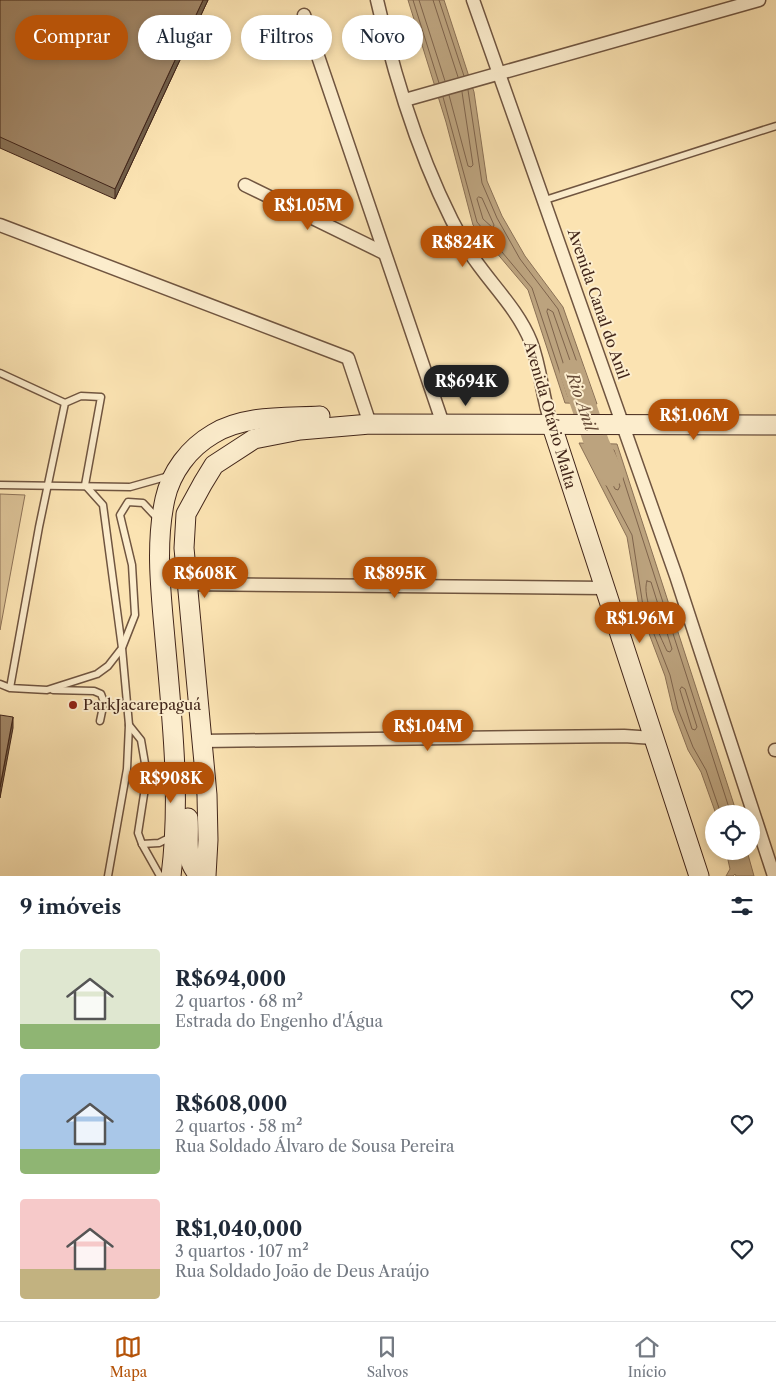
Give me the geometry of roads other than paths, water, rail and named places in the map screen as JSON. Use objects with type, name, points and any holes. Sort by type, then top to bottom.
[{"type":"street","name":"Avenida Otávio Malta","points":[[377,0],[387,44],[405,100],[444,208],[473,259],[504,296],[531,343],[604,588],[699,876]]},
{"type":"street","name":"Avenida Canal do Anil","points":[[473,0],[498,75],[545,200],[618,424],[774,876]]},
{"type":"street","points":[[405,100],[759,0]]},
{"type":"street","points":[[319,60],[443,424]]},
{"type":"street","points":[[245,185],[384,253]]},
{"type":"street","points":[[0,225],[348,358],[370,424]]},
{"type":"street","points":[[171,876],[176,834],[176,778],[159,569],[165,498],[175,473],[182,462],[201,442],[220,430],[239,423],[327,416],[370,424]]},
{"type":"street","points":[[206,876],[208,840],[202,741],[184,548],[186,514],[214,465],[254,440],[300,430],[370,424],[776,425]]},
{"type":"street","points":[[186,584],[604,588]]},
{"type":"street","points":[[171,713],[185,772],[189,824],[188,853],[191,865],[200,876]]},
{"type":"street","points":[[202,741],[654,738]]},
{"type":"lane","points":[[545,200],[776,126]]},
{"type":"lane","points":[[0,373],[65,403],[81,396],[101,397],[84,485]]},
{"type":"lane","points":[[10,688],[65,403]]},
{"type":"lane","points":[[0,485],[130,487],[175,473]]},
{"type":"lane","points":[[84,485],[103,506],[122,648],[129,725],[127,769],[108,876]]},
{"type":"lane","points":[[47,690],[97,674],[108,666],[122,648],[135,615],[132,565],[120,515],[128,502],[143,502],[162,524]]},
{"type":"lane","points":[[0,684],[10,688],[94,690],[101,694],[104,702],[100,721]]},
{"type":"lane","points":[[129,725],[141,740],[147,775],[138,833],[160,876]]},
{"type":"lane","points":[[142,844],[159,843],[176,834]]},
{"type":"water","points":[[408,0],[444,0],[474,92],[487,181],[502,216],[525,256],[563,307],[597,404],[565,403],[528,290],[473,225],[446,122],[423,48],[423,15],[413,15]]},
{"type":"water","points":[[579,443],[617,444],[734,805],[713,805],[701,772],[688,750],[673,710],[665,676],[639,607],[627,537]]},
{"type":"water","points":[[728,860],[750,860],[754,876],[736,876],[735,874],[733,876],[726,876],[730,869]]},
{"type":"waterway","name":"Rio Anil","points":[[572,372],[597,444],[611,474]]},
{"type":"place","name":"ParkJacarepaguá","points":[[73,705]]}]
